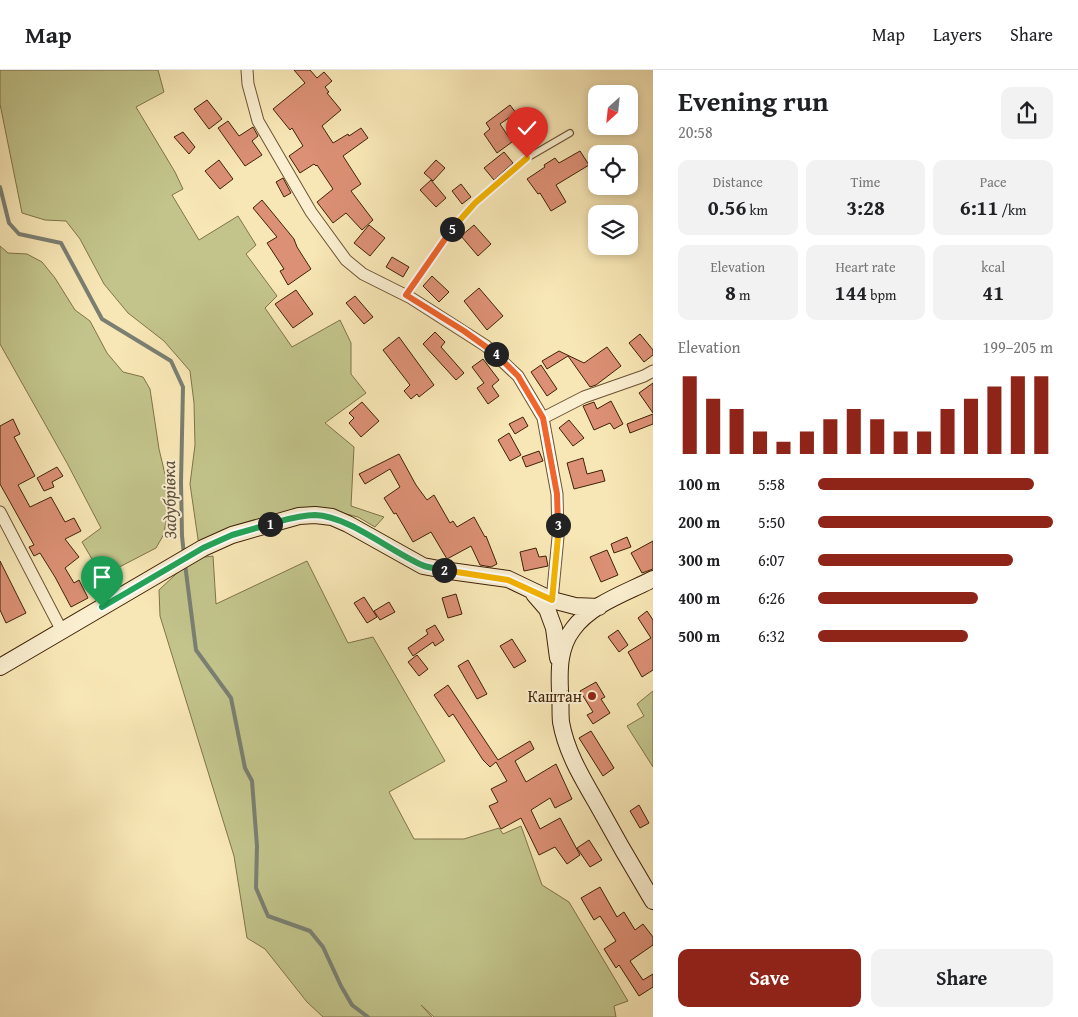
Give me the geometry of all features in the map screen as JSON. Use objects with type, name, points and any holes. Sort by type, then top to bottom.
[{"type":"main road","points":[[0,667],[203,548],[232,535],[299,516],[332,517],[424,566],[508,580],[552,600],[575,606],[599,607]]},
{"type":"main road","points":[[559,668],[565,645],[572,630],[580,621],[599,607],[653,579]]},
{"type":"main road","points":[[531,590],[547,609],[554,628],[559,668],[561,721],[572,758],[653,901]]},
{"type":"street","points":[[247,70],[248,84],[258,121],[311,212],[346,260],[363,274],[406,295],[486,346],[518,376],[543,418],[557,494],[558,537],[552,600]]},
{"type":"street","points":[[543,418],[584,397],[644,376],[653,371]]},
{"type":"street","points":[[0,512],[62,631]]},
{"type":"lane","points":[[406,295],[446,237],[475,203],[527,158],[570,133]]},
{"type":"green space","points":[[0,70],[158,70],[164,92],[136,107],[175,172],[183,189],[172,195],[199,240],[238,216],[256,245],[246,254],[277,296],[265,308],[292,347],[340,320],[351,343],[351,374],[366,393],[325,423],[354,447],[351,506],[384,517],[375,527],[358,517],[334,511],[199,546],[190,484],[195,445],[194,403],[190,371],[164,341],[128,313],[104,284],[80,239],[66,221],[45,220],[22,213],[0,104]]},
{"type":"green space","points":[[0,246],[8,253],[27,254],[42,262],[55,278],[75,310],[90,321],[107,353],[123,372],[143,377],[150,389],[159,449],[170,495],[164,534],[156,548],[102,576],[82,542],[101,528],[0,344]]},
{"type":"green space","points":[[213,556],[216,604],[307,561],[348,643],[373,637],[445,761],[389,792],[414,839],[464,839],[499,828],[503,834],[521,826],[542,885],[569,902],[628,1001],[614,1006],[616,1017],[434,1017],[421,1005],[432,1017],[323,1017],[307,1002],[265,949],[247,938],[234,856],[160,616],[159,590],[197,558]]},
{"type":"green space","points":[[653,691],[653,767],[627,726],[644,716],[637,704]]},
{"type":"building","points":[[294,70],[310,70],[317,78],[324,72],[332,81],[325,87],[329,92],[327,93],[341,110],[322,126],[333,143],[361,128],[368,138],[343,156],[361,184],[351,191],[373,220],[362,230],[346,213],[333,223],[317,202],[333,189],[317,165],[314,164],[300,173],[289,156],[303,146],[292,128],[290,130],[273,109],[305,83]]},
{"type":"building","points":[[207,100],[222,119],[209,129],[194,109]]},
{"type":"building","points":[[510,105],[516,113],[500,124],[512,142],[497,153],[484,134],[490,129],[486,123]]},
{"type":"building","points":[[228,121],[239,136],[253,127],[258,136],[252,141],[262,155],[245,166],[218,128]]},
{"type":"building","points":[[183,132],[195,147],[189,154],[174,137]]},
{"type":"building","points":[[580,151],[588,166],[556,185],[566,202],[551,211],[540,193],[538,194],[527,179],[555,158],[559,163]]},
{"type":"building","points":[[504,152],[513,163],[494,180],[484,168]]},
{"type":"building","points":[[219,160],[233,179],[220,189],[205,171]]},
{"type":"building","points":[[436,160],[445,168],[433,181],[424,173]]},
{"type":"building","points":[[283,178],[291,193],[284,197],[276,182]]},
{"type":"building","points":[[431,180],[446,198],[436,207],[420,190]]},
{"type":"building","points":[[461,184],[471,197],[462,204],[452,191]]},
{"type":"building","points":[[262,200],[294,239],[311,269],[288,285],[280,271],[284,269],[267,243],[277,237],[253,208]]},
{"type":"building","points":[[369,225],[385,238],[370,256],[354,243]]},
{"type":"building","points":[[474,225],[491,244],[478,256],[461,236]]},
{"type":"building","points":[[392,257],[409,267],[403,277],[386,267]]},
{"type":"building","points":[[432,276],[449,292],[439,302],[423,286]]},
{"type":"building","points":[[479,288],[503,316],[487,330],[464,301]]},
{"type":"building","points":[[296,290],[313,314],[293,328],[275,304]]},
{"type":"building","points":[[355,296],[373,317],[364,324],[346,303]]},
{"type":"building","points":[[435,332],[445,342],[441,347],[464,373],[456,380],[423,344]]},
{"type":"building","points":[[640,334],[653,350],[653,355],[644,362],[629,343]]},
{"type":"building","points":[[399,337],[434,385],[419,397],[417,394],[411,399],[404,391],[410,385],[383,350]]},
{"type":"building","points":[[607,347],[621,366],[596,385],[590,387],[568,356],[547,369],[542,361],[559,351],[584,363]]},
{"type":"building","points":[[483,359],[499,380],[492,386],[499,396],[488,404],[477,388],[484,383],[472,367]]},
{"type":"building","points":[[541,365],[557,389],[547,396],[531,372]]},
{"type":"building","points":[[653,383],[653,413],[639,393]]},
{"type":"building","points":[[611,401],[623,424],[614,429],[610,423],[594,430],[583,406],[594,402],[597,409]]},
{"type":"building","points":[[362,402],[379,421],[361,437],[349,423],[354,418],[349,413]]},
{"type":"building","points":[[653,414],[653,424],[630,433],[627,424]]},
{"type":"building","points":[[523,417],[528,426],[515,434],[509,424]]},
{"type":"building","points":[[13,419],[20,434],[14,437],[35,476],[18,485],[30,507],[51,497],[65,522],[74,518],[81,531],[65,539],[79,557],[65,568],[74,583],[79,580],[88,598],[71,607],[40,553],[34,556],[29,547],[34,545],[0,484],[0,426]]},
{"type":"building","points":[[569,420],[584,438],[573,446],[559,428]]},
{"type":"building","points":[[509,433],[521,455],[510,461],[498,440]]},
{"type":"building","points":[[539,451],[543,461],[526,467],[522,457]]},
{"type":"building","points":[[399,454],[416,485],[427,500],[434,495],[450,523],[453,521],[457,527],[474,517],[486,536],[497,564],[491,567],[480,565],[471,546],[447,559],[431,532],[413,542],[396,513],[394,514],[384,498],[400,487],[390,469],[365,484],[359,474]]},
{"type":"building","points":[[583,458],[587,474],[602,470],[605,481],[574,489],[567,463]]},
{"type":"building","points":[[57,467],[63,476],[52,482],[54,487],[44,491],[37,478]]},
{"type":"building","points":[[627,537],[631,547],[614,553],[611,544]]},
{"type":"building","points":[[653,541],[653,569],[642,573],[631,553]]},
{"type":"building","points":[[536,548],[539,557],[546,556],[548,566],[524,571],[520,552]]},
{"type":"building","points":[[607,550],[618,575],[601,582],[590,557]]},
{"type":"building","points":[[0,561],[26,613],[6,623],[0,610]]},
{"type":"building","points":[[456,594],[462,614],[448,618],[442,598]]},
{"type":"building","points":[[364,597],[377,617],[367,623],[354,603]]},
{"type":"building","points":[[389,602],[395,612],[380,620],[374,611]]},
{"type":"building","points":[[647,611],[653,620],[653,670],[642,677],[628,652],[651,638],[638,618]]},
{"type":"building","points":[[435,625],[444,640],[435,646],[433,642],[413,656],[408,648],[428,634],[426,630]]},
{"type":"building","points":[[618,630],[628,645],[619,652],[608,637]]},
{"type":"building","points":[[512,639],[526,661],[514,668],[500,646]]},
{"type":"building","points":[[417,655],[428,669],[419,676],[408,662]]},
{"type":"building","points":[[468,660],[487,694],[477,699],[458,666]]},
{"type":"building","points":[[596,682],[605,697],[601,699],[610,713],[593,724],[587,715],[593,712],[580,691]]},
{"type":"building","points":[[448,685],[498,760],[530,741],[534,749],[515,761],[526,782],[556,764],[572,799],[555,808],[550,798],[531,810],[540,829],[560,818],[580,855],[567,864],[555,847],[539,855],[521,818],[501,829],[489,806],[498,802],[491,789],[507,781],[496,762],[490,767],[483,760],[453,714],[449,717],[434,695]]},
{"type":"building","points":[[591,731],[614,768],[603,776],[579,738]]},
{"type":"building","points":[[639,805],[649,823],[640,828],[630,811]]},
{"type":"building","points":[[589,840],[602,860],[590,867],[577,848]]},
{"type":"building","points":[[600,887],[617,917],[624,912],[635,930],[643,924],[653,937],[653,945],[630,961],[643,980],[653,974],[653,987],[639,996],[619,965],[616,968],[604,949],[616,941],[600,916],[594,920],[581,898]]},
{"type":"waterway","name":"Задубрівка","points":[[0,187],[9,223],[19,234],[61,243],[102,319],[171,361],[183,387],[181,482],[184,555]]},
{"type":"waterway","name":"Задубрівка","points":[[185,564],[196,650],[231,698],[245,768],[252,781],[257,846],[256,888],[268,916],[310,931],[323,947],[352,1005],[368,1017]]},
{"type":"place","name":"Каштан","points":[[592,696]]},
{"type":"route","points":[[102,607],[203,548],[232,535],[299,516],[315,515],[332,517],[348,524],[424,566],[508,580],[552,600],[558,537],[557,494],[543,418],[518,376],[502,359],[486,346],[406,295],[458,222],[475,203],[527,158]]}]
